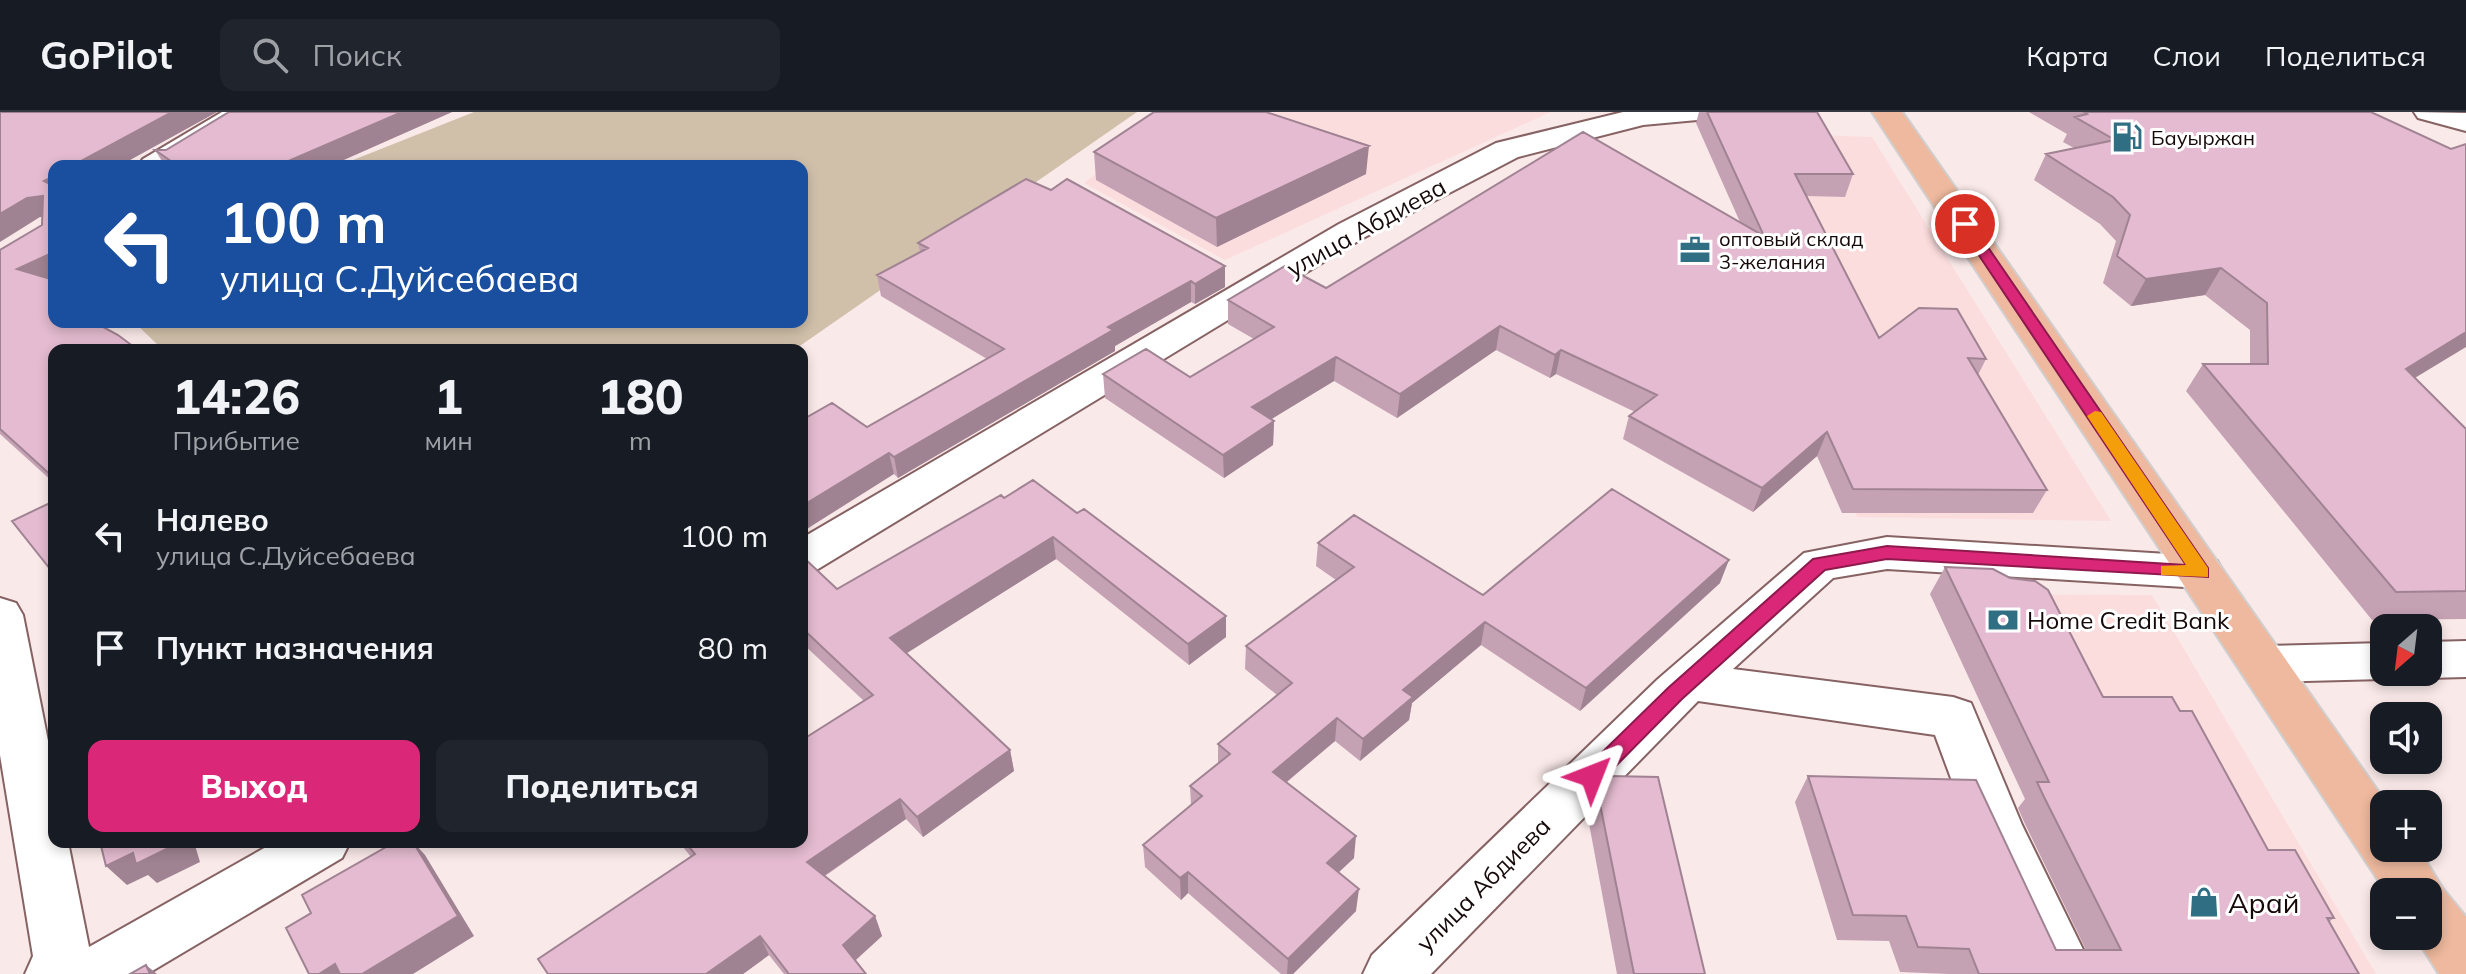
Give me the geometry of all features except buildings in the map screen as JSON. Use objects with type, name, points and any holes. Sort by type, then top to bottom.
[{"type":"main road","points":[[1887,112],[2370,822]]},
{"type":"main road","points":[[2442,929],[2466,965]]},
{"type":"street","points":[[164,160],[243,112]]},
{"type":"street","name":"улица Абдиева","points":[[808,554],[1351,231],[1507,150],[1643,116],[1708,112]]},
{"type":"street","points":[[2429,112],[2466,122]]},
{"type":"street","points":[[1220,266],[1259,288]]},
{"type":"street","name":"улица Абдиева","points":[[1392,974],[1691,681],[1820,564],[1887,553],[2201,572]]},
{"type":"street","points":[[0,615],[62,956],[54,974]]},
{"type":"street","points":[[2442,660],[2466,659]]},
{"type":"street","points":[[2264,664],[2370,661]]},
{"type":"street","points":[[1691,681],[1780,696],[1953,717],[1996,827],[2066,974]]},
{"type":"street","points":[[95,974],[313,848]]},
{"type":"shaded area","points":[[474,112],[1137,112],[803,344],[157,344],[140,328],[808,328],[808,160],[353,160]]},
{"type":"shaded area","points":[[1177,112],[1551,112],[1225,260],[1084,183]]},
{"type":"shaded area","points":[[1705,131],[1872,137],[2111,521],[1857,517]]},
{"type":"shaded area","points":[[1943,594],[2152,595],[2376,974],[2122,974]]},
{"type":"slow traffic","points":[[2095,416],[2201,572],[2167,570]]},
{"type":"place","name":"Бауыржан","points":[[2127,137]]},
{"type":"place","name":"оптовый склад 3-желания","points":[[1695,250]]},
{"type":"place","name":"Home Credit Bank","points":[[2003,620]]},
{"type":"place","name":"Арай","points":[[2204,902]]},
{"type":"route","points":[[1592,776],[1675,693],[1820,564],[1887,553],[2201,572],[1965,224]]}]
